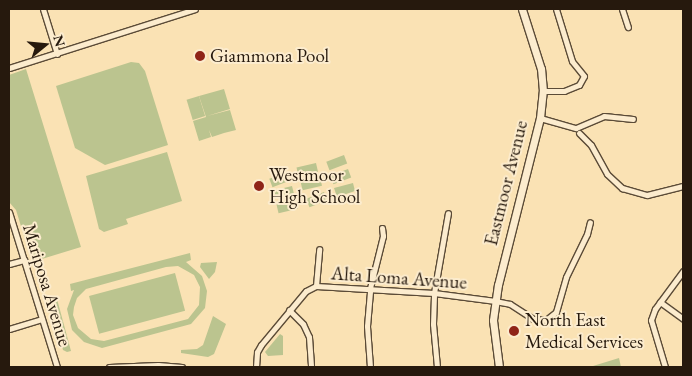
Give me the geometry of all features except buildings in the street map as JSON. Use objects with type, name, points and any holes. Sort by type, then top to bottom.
[{"type":"street","points":[[43,9],[57,54]]},
{"type":"street","points":[[9,68],[195,9]]},
{"type":"street","name":"Eastmoor Avenue","points":[[498,367],[494,338],[495,301],[501,268],[540,118],[543,91],[541,69],[522,9]]},
{"type":"street","points":[[543,91],[564,91],[579,85],[584,76],[572,61],[556,9]]},
{"type":"street","points":[[622,9],[628,27]]},
{"type":"street","points":[[577,130],[604,116],[623,116],[633,119]]},
{"type":"street","points":[[540,118],[577,130],[591,145],[607,174],[622,188],[648,195],[683,186]]},
{"type":"street","name":"Mariposa Avenue","points":[[9,212],[57,367]]},
{"type":"street","points":[[437,367],[433,324],[434,293],[448,212]]},
{"type":"street","name":"Alta Loma Avenue","points":[[256,367],[257,352],[261,345],[306,291],[316,286],[434,293],[495,301],[510,304],[538,321],[546,320],[554,316],[569,270],[587,234],[590,222]]},
{"type":"street","points":[[370,367],[367,326],[370,288],[384,236],[382,228]]},
{"type":"street","points":[[316,286],[319,249]]},
{"type":"street","points":[[9,264],[24,260]]},
{"type":"street","points":[[665,367],[651,320],[660,302],[683,271]]},
{"type":"street","points":[[660,302],[683,319]]},
{"type":"street","points":[[289,310],[303,324],[309,337],[311,367]]},
{"type":"street","points":[[9,329],[42,319]]},
{"type":"street","points":[[109,367],[158,365],[182,367]]},
{"type":"green space","points":[[131,62],[139,63],[145,71],[168,145],[105,165],[75,148],[56,86]]},
{"type":"green space","points":[[26,69],[81,247],[32,262],[16,210],[9,202],[9,75]]},
{"type":"green space","points":[[224,89],[230,109],[207,116],[230,110],[236,130],[212,137],[209,130],[211,137],[199,141],[193,121],[206,117],[199,96]]},
{"type":"green space","points":[[199,96],[205,116],[193,120],[187,100]]},
{"type":"green space","points":[[167,152],[182,201],[126,219],[128,224],[104,232],[99,229],[86,176]]},
{"type":"green space","points":[[344,155],[347,163],[329,170],[326,162]]},
{"type":"green space","points":[[316,163],[318,172],[299,176],[297,167]]},
{"type":"green space","points":[[348,169],[351,177],[333,184],[330,176]]},
{"type":"green space","points":[[287,172],[290,180],[272,187],[269,179]]},
{"type":"green space","points":[[320,177],[322,186],[303,190],[301,181]]},
{"type":"green space","points":[[353,183],[355,191],[337,197],[334,188]]},
{"type":"green space","points":[[292,186],[294,194],[275,199],[273,191]]},
{"type":"green space","points":[[324,192],[327,200],[309,207],[306,199]]},
{"type":"green space","points":[[296,200],[298,209],[279,213],[277,204]]},
{"type":"green space","points":[[190,253],[191,260],[186,262],[202,276],[207,291],[205,308],[191,324],[102,348],[84,342],[72,330],[67,309],[74,290],[71,291],[70,284]],"holes":[[[178,266],[194,275],[200,287],[199,305],[188,319],[104,341],[91,339],[78,328],[73,315],[74,307],[77,298],[86,289],[166,267]]]},
{"type":"green space","points":[[217,262],[215,272],[209,279],[200,267],[201,263]]},
{"type":"green space","points":[[175,273],[185,311],[99,334],[89,296]]},
{"type":"green space","points":[[57,299],[71,351],[67,352],[63,350],[51,300]]},
{"type":"green space","points":[[213,316],[226,324],[214,354],[208,357],[181,353],[181,350],[197,349],[203,345]]},
{"type":"green space","points":[[280,334],[283,336],[283,355],[268,356],[265,352]]},
{"type":"green space","points":[[619,358],[621,367],[591,367],[593,366]]},
{"type":"place","name":"Giammona Pool","points":[[200,56]]},
{"type":"place","name":"Westmoor High School","points":[[259,186]]},
{"type":"place","name":"North East Medical Services","points":[[514,331]]}]
